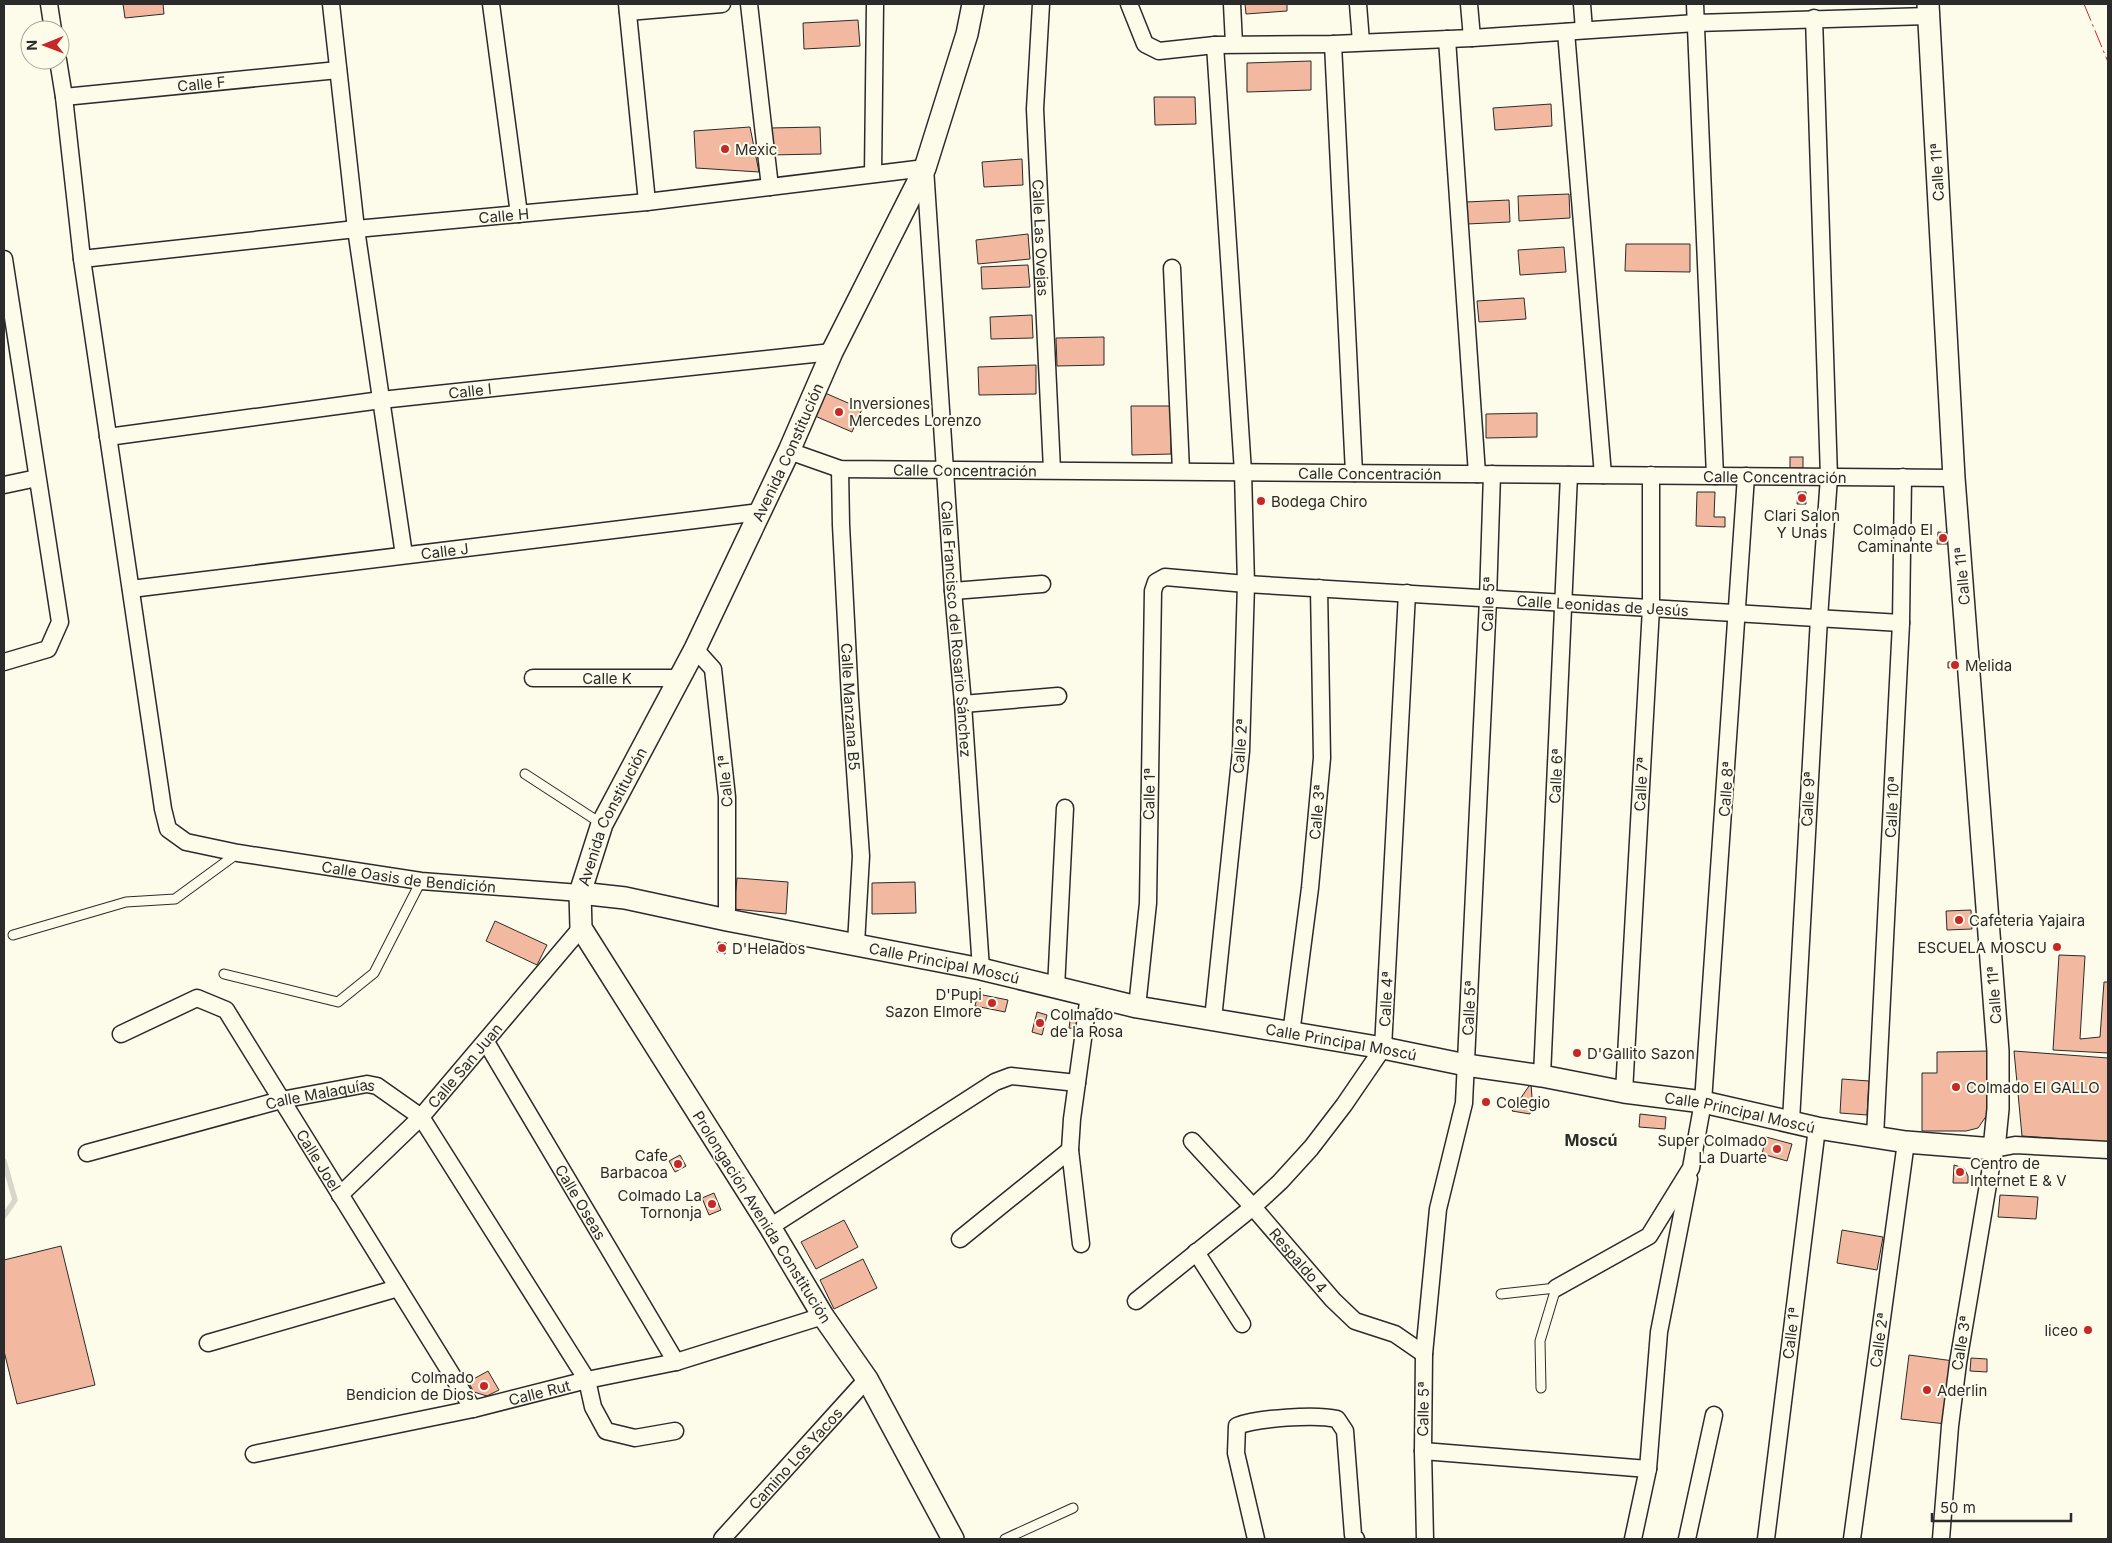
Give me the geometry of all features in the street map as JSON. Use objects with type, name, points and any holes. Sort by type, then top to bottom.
[{"type":"street","points":[[48,4],[51,20]]},
{"type":"street","points":[[331,4],[356,229],[404,556]]},
{"type":"street","points":[[491,4],[519,214]]},
{"type":"street","points":[[647,202],[627,8],[722,4]]},
{"type":"street","points":[[749,4],[770,188]]},
{"type":"street","points":[[873,174],[875,4]]},
{"type":"street","name":"Avenida Constitución","points":[[580,893],[602,824],[695,650],[789,450],[832,352],[925,168],[967,34],[973,4]]},
{"type":"street","name":"Calle Las Ovejas","points":[[1041,4],[1035,109],[1052,470]]},
{"type":"street","points":[[1129,4],[1145,44],[1159,51],[1234,44],[1333,44],[1472,38],[1696,22],[1814,18],[1928,10]]},
{"type":"street","points":[[1232,4],[1234,44]]},
{"type":"street","points":[[1358,4],[1361,42]]},
{"type":"street","points":[[1469,4],[1472,38]]},
{"type":"street","points":[[1582,4],[1584,30]]},
{"type":"street","points":[[1695,4],[1715,476]]},
{"type":"street","name":"Calle 11ª","points":[[1928,10],[1954,478],[1998,1051],[1998,1109],[1994,1149]]},
{"type":"street","name":"Calle 9ª","points":[[1791,1121],[1819,618],[1829,476],[1814,18]]},
{"type":"street","points":[[1566,32],[1603,475]]},
{"type":"street","name":"Calle 5ª","points":[[1425,1539],[1423,1451],[1424,1354],[1438,1209],[1464,1103],[1488,598],[1485,474],[1447,39]]},
{"type":"street","points":[[1333,44],[1354,473]]},
{"type":"street","name":"Calle 2ª","points":[[1213,1019],[1240,751],[1246,584],[1243,472],[1215,45]]},
{"type":"street","name":"Calle Oasis de Bendición","points":[[60,70],[82,258],[168,829],[186,842],[238,853],[421,881],[580,893]]},
{"type":"street","name":"Calle F","points":[[64,97],[338,70]]},
{"type":"street","name":"Calle H","points":[[82,258],[356,229],[647,202],[925,168]]},
{"type":"street","name":"Calle Francisco del Rosario Sánchez","points":[[925,168],[953,591],[963,704],[981,969]]},
{"type":"street","points":[[4,259],[12,355],[37,478],[60,622],[48,649],[4,662]]},
{"type":"street","points":[[1172,268],[1181,472]]},
{"type":"street","name":"Calle I","points":[[108,437],[381,400],[832,352]]},
{"type":"street","name":"Calle Concentración","points":[[789,450],[840,469],[1954,478]]},
{"type":"street","name":"Calle Manzana B5","points":[[840,469],[848,670],[861,856],[856,944]]},
{"type":"street","name":"Calle 6ª","points":[[1542,1076],[1569,475]]},
{"type":"street","name":"Calle 7ª","points":[[1624,1092],[1651,608],[1651,475]]},
{"type":"street","name":"Calle 8ª","points":[[1633,1539],[1648,1469],[1659,1332],[1703,1102],[1746,476]]},
{"type":"street","name":"Calle 10ª","points":[[1875,1137],[1901,624],[1902,477]]},
{"type":"street","points":[[4,485],[37,478]]},
{"type":"street","name":"Calle J","points":[[131,589],[760,512]]},
{"type":"street","name":"Calle Leonidas de Jesús","points":[[1156,582],[1165,577],[1246,584],[1901,624]]},
{"type":"street","name":"Calle 1ª","points":[[1137,1007],[1148,903],[1153,591],[1156,582]]},
{"type":"street","points":[[953,591],[1042,584]]},
{"type":"street","name":"Calle 3ª","points":[[1291,1034],[1310,888],[1322,758],[1319,588]]},
{"type":"street","name":"Calle 4ª","points":[[1136,1301],[1253,1207],[1311,1148],[1344,1105],[1383,1048],[1407,594]]},
{"type":"street","name":"Calle 1ª","points":[[695,650],[713,669],[728,797],[727,920]]},
{"type":"street","name":"Calle K","points":[[533,678],[680,678]]},
{"type":"street","points":[[963,704],[1058,696]]},
{"type":"street","points":[[1056,988],[1066,808]]},
{"type":"street","points":[[580,893],[581,928]]},
{"type":"street","name":"Calle Principal Moscú","points":[[580,893],[625,898],[727,920],[981,969],[1137,1007],[1383,1048],[1466,1065],[1542,1076],[1624,1092],[1703,1102],[1817,1128],[1906,1142],[1994,1149],[2015,1145],[2108,1150]]},
{"type":"street","name":"Calle San Juan","points":[[340,1195],[421,1117],[581,928]]},
{"type":"street","name":"Prolongación Avenida Constitución","points":[[581,928],[770,1227],[823,1316],[868,1379],[953,1539]]},
{"type":"street","points":[[1081,1244],[1070,1150],[1089,995]]},
{"type":"street","name":"Calle Joel","points":[[121,1034],[197,998],[226,1010],[473,1409]]},
{"type":"street","name":"Calle Oseas","points":[[486,1042],[676,1362]]},
{"type":"street","points":[[770,1227],[995,1082],[1011,1076],[1077,1083]]},
{"type":"street","name":"Calle Malaquías","points":[[86,1153],[281,1100],[367,1084],[377,1086],[421,1117],[587,1380]]},
{"type":"street","name":"Calle 1ª","points":[[1767,1539],[1817,1128]]},
{"type":"street","name":"Respaldo 4","points":[[1192,1141],[1253,1207],[1332,1300],[1355,1321],[1395,1334],[1424,1354]]},
{"type":"street","name":"Calle 2ª","points":[[1852,1539],[1906,1142]]},
{"type":"street","name":"Calle 3ª","points":[[1941,1539],[1950,1426],[1958,1363],[1994,1149]]},
{"type":"street","points":[[960,1238],[1070,1150]]},
{"type":"street","points":[[1556,1288],[1649,1236],[1691,1168]]},
{"type":"street","points":[[1196,1252],[1242,1324]]},
{"type":"street","points":[[208,1343],[398,1288]]},
{"type":"street","name":"Calle Rut","points":[[254,1454],[473,1409],[587,1380],[676,1362],[823,1316]]},
{"type":"street","name":"Camino Los Yacos","points":[[722,1539],[868,1379]]},
{"type":"street","points":[[587,1380],[593,1408],[606,1431],[634,1438],[674,1431]]},
{"type":"street","points":[[1687,1539],[1714,1415]]},
{"type":"street","points":[[1256,1539],[1236,1453],[1237,1426],[1250,1421],[1324,1416],[1337,1419],[1345,1431],[1353,1535],[1356,1539]]},
{"type":"street","points":[[1423,1451],[1648,1469]]},
{"type":"lane","points":[[525,774],[602,824]]},
{"type":"lane","points":[[13,935],[126,902],[175,899],[238,853]]},
{"type":"lane","points":[[224,974],[338,1002],[374,973],[421,881]]},
{"type":"lane","points":[[1502,1294],[1556,1288],[1540,1341],[1541,1388]]},
{"type":"lane","points":[[1005,1539],[1073,1508]]},
{"type":"building","points":[[123,4],[163,4],[164,14],[125,18]]},
{"type":"building","points":[[1245,4],[1287,4],[1287,11],[1246,14]]},
{"type":"building","points":[[858,20],[860,46],[804,49],[803,23]]},
{"type":"building","points":[[1311,61],[1311,90],[1247,92],[1247,63]]},
{"type":"building","points":[[1154,97],[1195,97],[1196,124],[1155,125]]},
{"type":"building","points":[[1551,104],[1552,126],[1495,130],[1493,108]]},
{"type":"building","name":"Mexic","points":[[750,127],[759,172],[696,168],[694,131]]},
{"type":"building","points":[[820,127],[821,154],[769,155],[769,128]]},
{"type":"building","points":[[1022,159],[1023,185],[984,187],[982,162]]},
{"type":"building","points":[[1569,194],[1570,218],[1519,221],[1518,196]]},
{"type":"building","points":[[1509,200],[1510,222],[1467,224],[1466,202]]},
{"type":"building","points":[[1028,234],[1030,259],[978,264],[976,240]]},
{"type":"building","points":[[1626,244],[1690,244],[1690,272],[1625,271]]},
{"type":"building","points":[[1564,247],[1566,272],[1520,275],[1518,250]]},
{"type":"building","points":[[1028,265],[1030,287],[982,289],[981,267]]},
{"type":"building","points":[[1524,298],[1526,319],[1479,322],[1477,301]]},
{"type":"building","points":[[1032,315],[1033,338],[991,339],[990,317]]},
{"type":"building","points":[[1104,337],[1104,365],[1057,366],[1056,338]]},
{"type":"building","points":[[1036,365],[1036,394],[979,395],[978,367]]},
{"type":"building","name":"Inversiones Mercedes Lorenzo","points":[[825,393],[862,409],[852,432],[815,416]]},
{"type":"building","points":[[1131,406],[1171,406],[1171,454],[1132,455]]},
{"type":"building","points":[[1537,413],[1537,437],[1486,438],[1486,414]]},
{"type":"building","points":[[1790,457],[1803,457],[1803,468],[1790,468]]},
{"type":"building","points":[[1697,492],[1715,492],[1714,517],[1725,517],[1725,527],[1696,526]]},
{"type":"building","name":"Clari Salon Y Unas","points":[[1798,492],[1806,492],[1806,504],[1797,504]]},
{"type":"building","name":"Colmado El Caminante","points":[[1938,532],[1948,533],[1948,544],[1937,544]]},
{"type":"building","name":"Melida","points":[[1962,661],[1962,667],[1948,668],[1948,662]]},
{"type":"building","points":[[737,878],[788,882],[786,914],[734,909]]},
{"type":"building","points":[[915,882],[916,913],[872,914],[872,883]]},
{"type":"building","name":"Cafeteria Yajaira","points":[[1971,910],[1972,929],[1947,930],[1946,911]]},
{"type":"building","points":[[495,921],[547,945],[537,965],[486,941]]},
{"type":"building","name":"D'Helados","points":[[718,942],[726,943],[725,954],[717,952]]},
{"type":"building","name":"ESCUELA MOSCU","points":[[2059,955],[2085,956],[2080,1039],[2100,1037],[2104,982],[2108,982],[2108,1053],[2053,1050]]},
{"type":"building","name":"D'Pupi Sazon Elmore","points":[[978,994],[1008,1000],[1005,1012],[975,1006]]},
{"type":"building","name":"Colmado de la Rosa","points":[[1037,1012],[1047,1015],[1042,1035],[1032,1032]]},
{"type":"building","points":[[1071,1014],[1079,1015],[1077,1029],[1069,1028]]},
{"type":"building","name":"Colmado El GALLO","points":[[1989,1051],[1989,1101],[1987,1115],[1978,1128],[1966,1131],[1922,1131],[1922,1073],[1937,1073],[1937,1052]]},
{"type":"building","points":[[2014,1051],[2108,1058],[2108,1142],[2022,1136]]},
{"type":"building","points":[[1842,1079],[1869,1081],[1867,1115],[1840,1113]]},
{"type":"building","points":[[1531,1083],[1530,1114],[1512,1111]]},
{"type":"building","points":[[1640,1114],[1666,1117],[1665,1129],[1639,1127]]},
{"type":"building","name":"Super Colmado La Duarte","points":[[1766,1137],[1792,1144],[1787,1161],[1762,1154]]},
{"type":"building","name":"Cafe Barbacoa","points":[[680,1155],[686,1166],[675,1172],[669,1161]]},
{"type":"building","name":"Centro de Internet E & V","points":[[1954,1165],[1964,1168],[1968,1176],[1968,1183],[1953,1183]]},
{"type":"building","name":"Colmado La Tornonja","points":[[714,1193],[721,1210],[709,1215],[702,1198]]},
{"type":"building","points":[[2000,1195],[2038,1197],[2036,1219],[1998,1217]]},
{"type":"building","points":[[844,1220],[858,1247],[816,1269],[801,1242]]},
{"type":"building","points":[[1842,1230],[1883,1237],[1877,1270],[1837,1263]]},
{"type":"building","points":[[61,1246],[95,1385],[17,1404],[4,1351],[4,1260]]},
{"type":"building","points":[[863,1259],[877,1288],[834,1309],[820,1280]]},
{"type":"building","name":"Aderlin","points":[[1909,1355],[1954,1361],[1946,1424],[1901,1419]]},
{"type":"building","points":[[1971,1358],[1987,1359],[1987,1372],[1970,1371]]},
{"type":"building","name":"Colmado Bendicion de Dios","points":[[488,1371],[499,1390],[487,1396],[474,1392],[468,1382]]},
{"type":"waterway","points":[[4,1161],[15,1200],[4,1216]]},
{"type":"power","points":[[2084,4],[2108,62]]},
{"type":"place","name":"Mexic","points":[[725,149]]},
{"type":"place","name":"Inversiones Mercedes Lorenzo","points":[[839,412]]},
{"type":"place","name":"Clari Salon Y Unas","points":[[1802,498]]},
{"type":"place","name":"Bodega Chiro","points":[[1261,501]]},
{"type":"place","name":"Colmado El Caminante","points":[[1943,538]]},
{"type":"place","name":"Melida","points":[[1955,665]]},
{"type":"place","name":"Cafeteria Yajaira","points":[[1959,920]]},
{"type":"place","name":"ESCUELA MOSCU","points":[[2057,947]]},
{"type":"place","name":"D'Helados","points":[[722,948]]},
{"type":"place","name":"D'Pupi Sazon Elmore","points":[[992,1003]]},
{"type":"place","name":"Colmado de la Rosa","points":[[1040,1023]]},
{"type":"place","name":"D'Gallito Sazon","points":[[1577,1053]]},
{"type":"place","name":"Colmado El GALLO","points":[[1956,1087]]},
{"type":"place","name":"Colegio","points":[[1486,1102]]},
{"type":"place","name":"Super Colmado La Duarte","points":[[1777,1149]]},
{"type":"place","name":"Cafe Barbacoa","points":[[678,1164]]},
{"type":"place","name":"Centro de Internet E & V","points":[[1960,1172]]},
{"type":"place","name":"Colmado La Tornonja","points":[[712,1204]]},
{"type":"place","name":"liceo","points":[[2088,1330]]},
{"type":"place","name":"Colmado Bendicion de Dios","points":[[484,1386]]},
{"type":"place","name":"Aderlin","points":[[1927,1390]]},
{"type":"district","name":"Moscú","points":[[1591,1140]]}]
